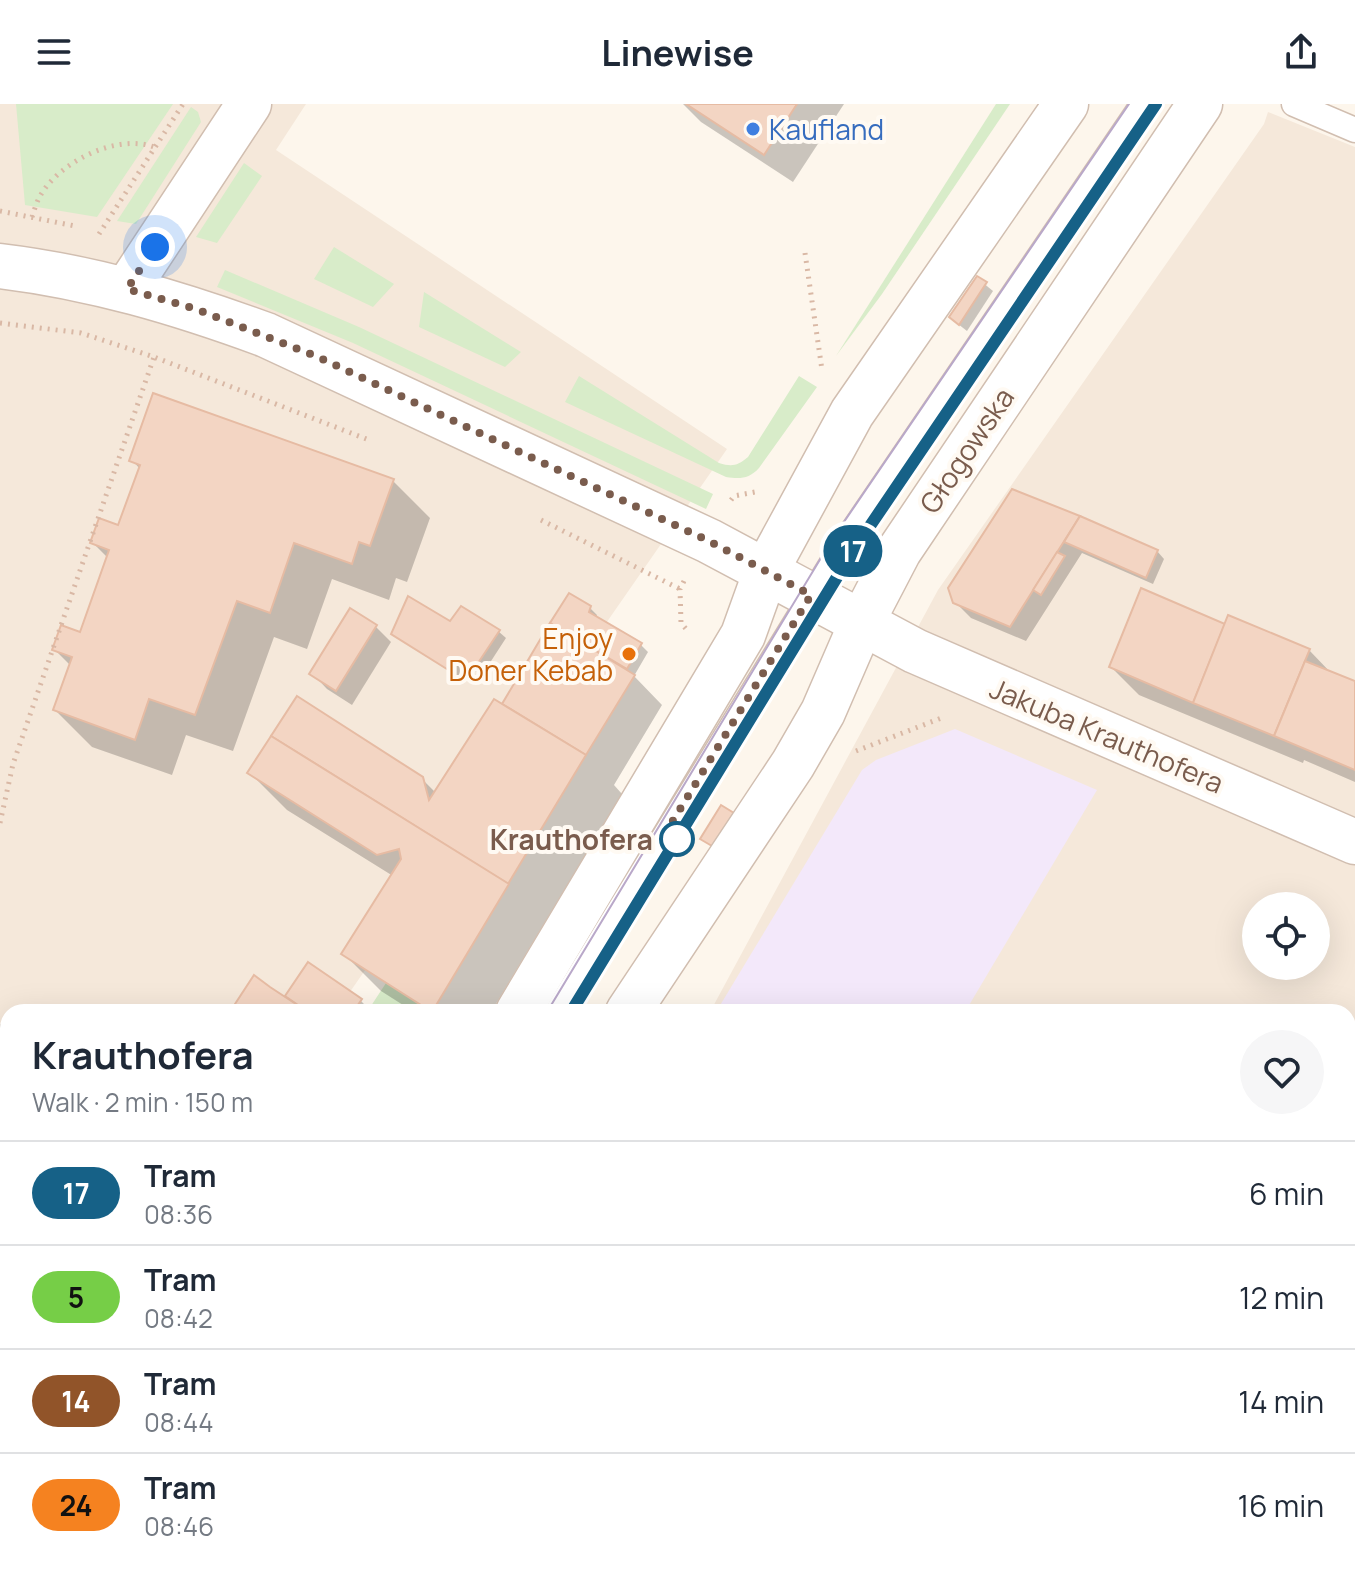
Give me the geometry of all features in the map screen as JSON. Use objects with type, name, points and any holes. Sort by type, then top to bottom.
[{"type":"street","points":[[127,289],[249,104]]},
{"type":"street","points":[[523,1004],[722,673],[743,635],[766,571],[852,413],[1066,104]]},
{"type":"street","name":"Głogowska","points":[[633,1004],[793,764],[823,712],[862,622],[899,551],[1200,104]]},
{"type":"street","name":"Jakuba Krauthofera","points":[[0,266],[127,289],[196,309],[305,352],[709,541],[925,656],[1355,842]]},
{"type":"lane","points":[[562,1004],[811,595],[907,447],[1143,104]]},
{"type":"lane","points":[[1294,104],[1355,130]]},
{"type":"path","points":[[32,217],[39,197],[59,173],[92,153],[121,142],[139,142],[154,147]]},
{"type":"path","points":[[0,211],[100,231]]},
{"type":"path","points":[[805,253],[823,378]]},
{"type":"path","points":[[0,323],[81,333],[154,357],[369,440]]},
{"type":"path","points":[[0,823],[13,764],[154,357]]},
{"type":"path","points":[[539,519],[680,589]]},
{"type":"path","points":[[847,755],[944,717]]},
{"type":"shaded area","points":[[0,104],[306,104],[276,150],[727,449],[342,1004],[0,1004]]},
{"type":"shaded area","points":[[1268,112],[1355,147],[1355,1004],[714,1004],[938,590],[1264,124]]},
{"type":"shaded area","points":[[955,729],[1097,790],[970,1004],[721,1004],[862,770],[876,760]]},
{"type":"green space","points":[[16,104],[173,104],[97,217],[25,205]]},
{"type":"green space","points":[[996,104],[1010,104],[882,294],[836,356]]},
{"type":"green space","points":[[191,107],[198,112],[201,122],[136,224],[117,221]]},
{"type":"green space","points":[[244,163],[262,176],[217,243],[196,237]]},
{"type":"green space","points":[[334,247],[394,284],[373,307],[314,279]]},
{"type":"green space","points":[[225,270],[359,327],[713,494],[706,509],[353,343],[217,287]]},
{"type":"green space","points":[[424,292],[521,352],[505,367],[419,327]]},
{"type":"green space","points":[[579,376],[719,463],[731,465],[748,457],[799,376],[817,387],[759,468],[748,476],[736,478],[726,477],[565,402]]},
{"type":"green space","points":[[386,983],[419,1004],[372,1004]]},
{"type":"building","name":"Kaufland","points":[[686,104],[797,104],[764,155]]},
{"type":"building","points":[[977,276],[987,282],[959,325],[949,317]]},
{"type":"building","points":[[153,393],[394,479],[370,546],[359,542],[352,564],[294,543],[270,613],[237,601],[195,715],[149,699],[135,740],[53,710],[72,657],[52,650],[61,625],[80,632],[109,550],[90,543],[99,518],[118,525],[140,465],[129,461]]},
{"type":"building","points":[[1012,489],[1080,516],[1010,627],[953,603],[948,588]]},
{"type":"building","points":[[1080,516],[1158,550],[1146,578],[1064,542]]},
{"type":"building","points":[[1057,552],[1065,556],[1041,595],[1033,590]]},
{"type":"building","points":[[1141,588],[1225,624],[1193,703],[1109,667]]},
{"type":"building","points":[[569,593],[591,606],[589,612],[642,643],[627,669],[550,623]]},
{"type":"building","points":[[408,596],[450,621],[461,606],[500,630],[474,669],[458,659],[450,671],[391,634]]},
{"type":"building","points":[[350,608],[377,625],[336,691],[309,674]]},
{"type":"building","points":[[1228,615],[1310,649],[1274,736],[1193,703]]},
{"type":"building","points":[[550,623],[635,675],[586,755],[502,704]]},
{"type":"building","points":[[1305,661],[1355,681],[1355,770],[1274,736]]},
{"type":"building","points":[[297,696],[423,777],[429,800],[494,699],[586,755],[508,884],[271,736]]},
{"type":"building","points":[[271,736],[509,884],[437,1004],[419,1004],[341,954],[401,859],[399,849],[377,855],[247,773]]},
{"type":"building","points":[[721,805],[734,813],[712,846],[700,839]]},
{"type":"building","points":[[308,962],[362,999],[359,1004],[296,1004],[285,996]]},
{"type":"building","points":[[254,975],[296,1004],[235,1004]]},
{"type":"tram line","points":[[552,1004],[833,538],[1129,104]]},
{"type":"tram line","points":[[576,1004],[853,551],[1156,104]]},
{"type":"tram line","name":"17","points":[[576,1004],[853,551],[1156,104]]},
{"type":"place","name":"Kaufland","points":[[753,129]]},
{"type":"place","name":"Enjoy Doner Kebab","points":[[629,654]]},
{"type":"place","name":"Krauthofera","points":[[677,839]]},
{"type":"route","points":[[155,247],[127,289],[196,309],[318,357],[709,541],[811,595],[666,832],[677,839]]}]
